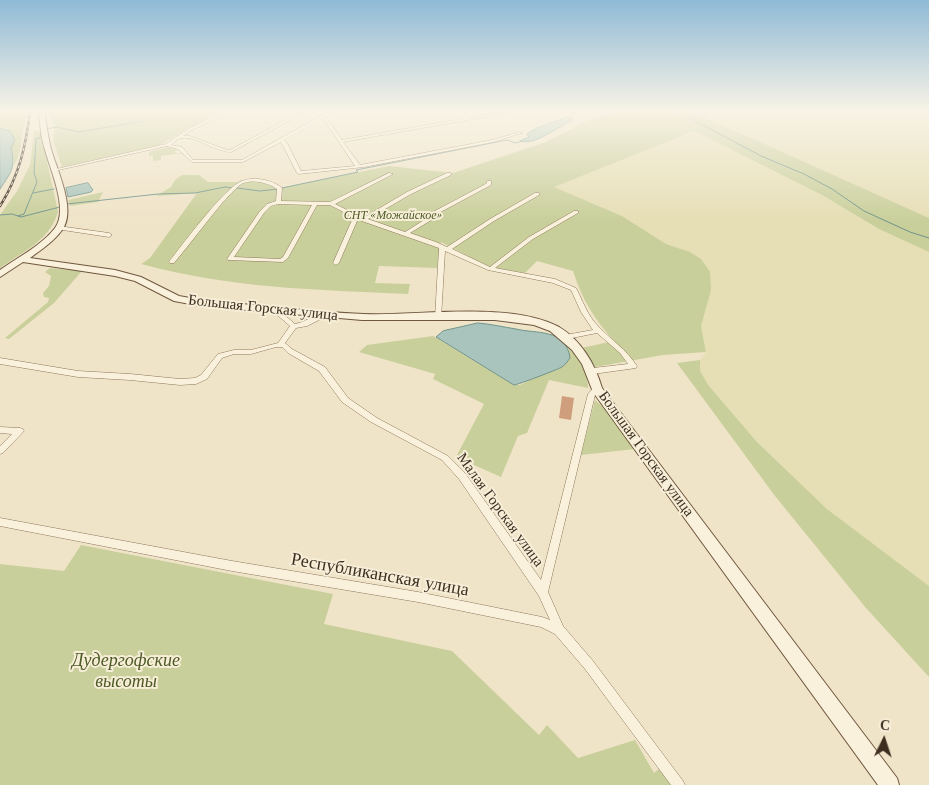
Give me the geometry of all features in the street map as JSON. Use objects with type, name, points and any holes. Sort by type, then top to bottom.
[{"type":"street","points":[[0,274],[53,234],[64,214],[48,148]]},
{"type":"street","points":[[54,170],[155,148]]},
{"type":"street","points":[[178,148],[192,161],[234,162],[248,159],[268,148]]},
{"type":"street","points":[[217,148],[226,151],[237,148]]},
{"type":"street","points":[[287,148],[299,173],[330,171],[458,148]]},
{"type":"street","points":[[346,148],[358,166]]},
{"type":"street","points":[[331,204],[391,174]]},
{"type":"street","points":[[336,263],[355,220],[449,174]]},
{"type":"street","points":[[172,262],[239,183],[249,181],[276,184],[280,188],[278,202]]},
{"type":"street","points":[[405,234],[431,218],[433,214],[484,188],[489,182]]},
{"type":"street","points":[[444,248],[538,194]]},
{"type":"street","points":[[315,204],[285,258],[281,261],[230,259],[265,208],[278,202],[331,204],[361,218],[444,248],[490,269],[555,281],[574,289],[582,308],[598,331],[626,353],[633,366],[593,371]]},
{"type":"street","points":[[490,269],[531,238],[576,212]]},
{"type":"street","points":[[58,228],[109,236]]},
{"type":"street","points":[[438,318],[444,248]]},
{"type":"street","name":"Большая Горская улица","points":[[21,259],[115,273],[138,279],[177,299],[323,315],[385,318],[493,316],[553,328],[567,337],[593,371],[597,389],[890,785]]},
{"type":"street","points":[[278,310],[278,313],[294,326]]},
{"type":"street","points":[[0,361],[78,374],[180,382],[196,381],[204,377],[220,356],[234,352],[251,352],[281,344],[294,326],[305,324],[323,315]]},
{"type":"street","points":[[567,337],[598,331]]},
{"type":"street","name":"Малая Горская улица","points":[[281,344],[322,369],[345,400],[374,420],[445,458],[462,476],[543,592],[559,630]]},
{"type":"street","points":[[543,592],[592,394],[597,389]]},
{"type":"street","points":[[0,430],[20,431],[0,451]]},
{"type":"street","name":"Республиканская улица","points":[[0,522],[232,566],[524,617],[542,622],[559,630],[589,665],[679,785]]},
{"type":"shaded area","points":[[652,148],[727,148],[822,195],[879,229],[929,252],[929,586],[827,509],[757,442],[709,386],[700,371],[700,360],[706,352],[701,326],[705,265],[701,259],[690,252],[666,244],[622,216],[553,187]]},
{"type":"shaded area","points":[[771,148],[929,148],[929,218]]},
{"type":"green space","points":[[11,148],[20,148],[14,165]]},
{"type":"green space","points":[[32,148],[44,148],[58,211],[55,221],[43,237],[0,268],[0,215],[17,191],[30,165]]},
{"type":"green space","points":[[56,148],[151,148],[62,167]]},
{"type":"green space","points":[[170,148],[179,150],[175,151],[176,153],[182,153],[161,156],[161,160],[153,161],[153,155],[149,156],[149,152]]},
{"type":"green space","name":"СНТ «Можайское»","points":[[529,148],[652,148],[554,187],[622,216],[666,244],[690,252],[701,259],[710,272],[711,290],[701,326],[706,352],[663,355],[595,367],[581,348],[614,341],[589,308],[580,291],[573,271],[537,261],[525,273],[489,267],[441,242],[437,268],[379,266],[375,283],[410,284],[408,294],[307,289],[240,283],[174,272],[141,264],[150,258],[197,193],[156,196],[171,187],[175,180],[182,175],[199,175],[208,182],[238,182],[241,180],[267,182],[280,188],[389,166],[453,173]]},
{"type":"green space","name":"СНТ «Можайское»","points":[[727,148],[772,148],[929,218],[929,252],[879,229],[822,195]]},
{"type":"green space","points":[[103,192],[98,202],[70,206],[68,200]]},
{"type":"green space","points":[[50,268],[82,271],[54,303],[9,339],[5,338],[48,302],[49,298],[44,297],[43,293],[49,286],[51,276],[45,272]]},
{"type":"green space","points":[[433,336],[514,385],[520,385],[539,375],[563,367],[569,350],[563,343],[582,362],[587,376],[588,388],[549,380],[527,433],[518,436],[501,477],[456,457],[484,404],[433,379],[435,374],[359,352],[367,345]]},
{"type":"green space","points":[[700,360],[700,371],[709,386],[757,442],[827,509],[929,586],[929,677],[866,608],[775,496],[677,363]]},
{"type":"green space","points":[[595,400],[607,410],[635,449],[581,455]]},
{"type":"green space","name":"Дудергофские высоты","points":[[81,545],[333,594],[324,624],[452,651],[539,735],[547,725],[578,758],[635,740],[654,773],[660,768],[671,785],[0,785],[0,564],[64,571]]},
{"type":"water","points":[[0,148],[11,148],[12,170],[0,189]]},
{"type":"water","points":[[88,183],[93,190],[91,192],[68,197],[66,188]]},
{"type":"water","points":[[478,323],[549,334],[563,342],[570,358],[562,367],[514,385],[436,337],[443,331]]},
{"type":"building","points":[[562,396],[574,398],[571,420],[559,418]]},
{"type":"waterway","points":[[18,216],[24,214],[37,182],[34,173],[35,148]]},
{"type":"waterway","points":[[282,188],[358,172],[356,170],[469,148]]},
{"type":"waterway","points":[[745,148],[804,174],[832,189],[864,211],[910,232],[929,238]]},
{"type":"waterway","points":[[67,204],[158,194],[195,193],[225,187],[233,188]]},
{"type":"waterway","points":[[237,188],[260,191],[278,189]]},
{"type":"waterway","points":[[33,193],[54,189]]},
{"type":"waterway","points":[[18,216],[21,217],[60,207]]},
{"type":"waterway","points":[[0,215],[12,214],[18,216]]},
{"type":"railway","points":[[0,206],[17,172],[24,148]]}]
